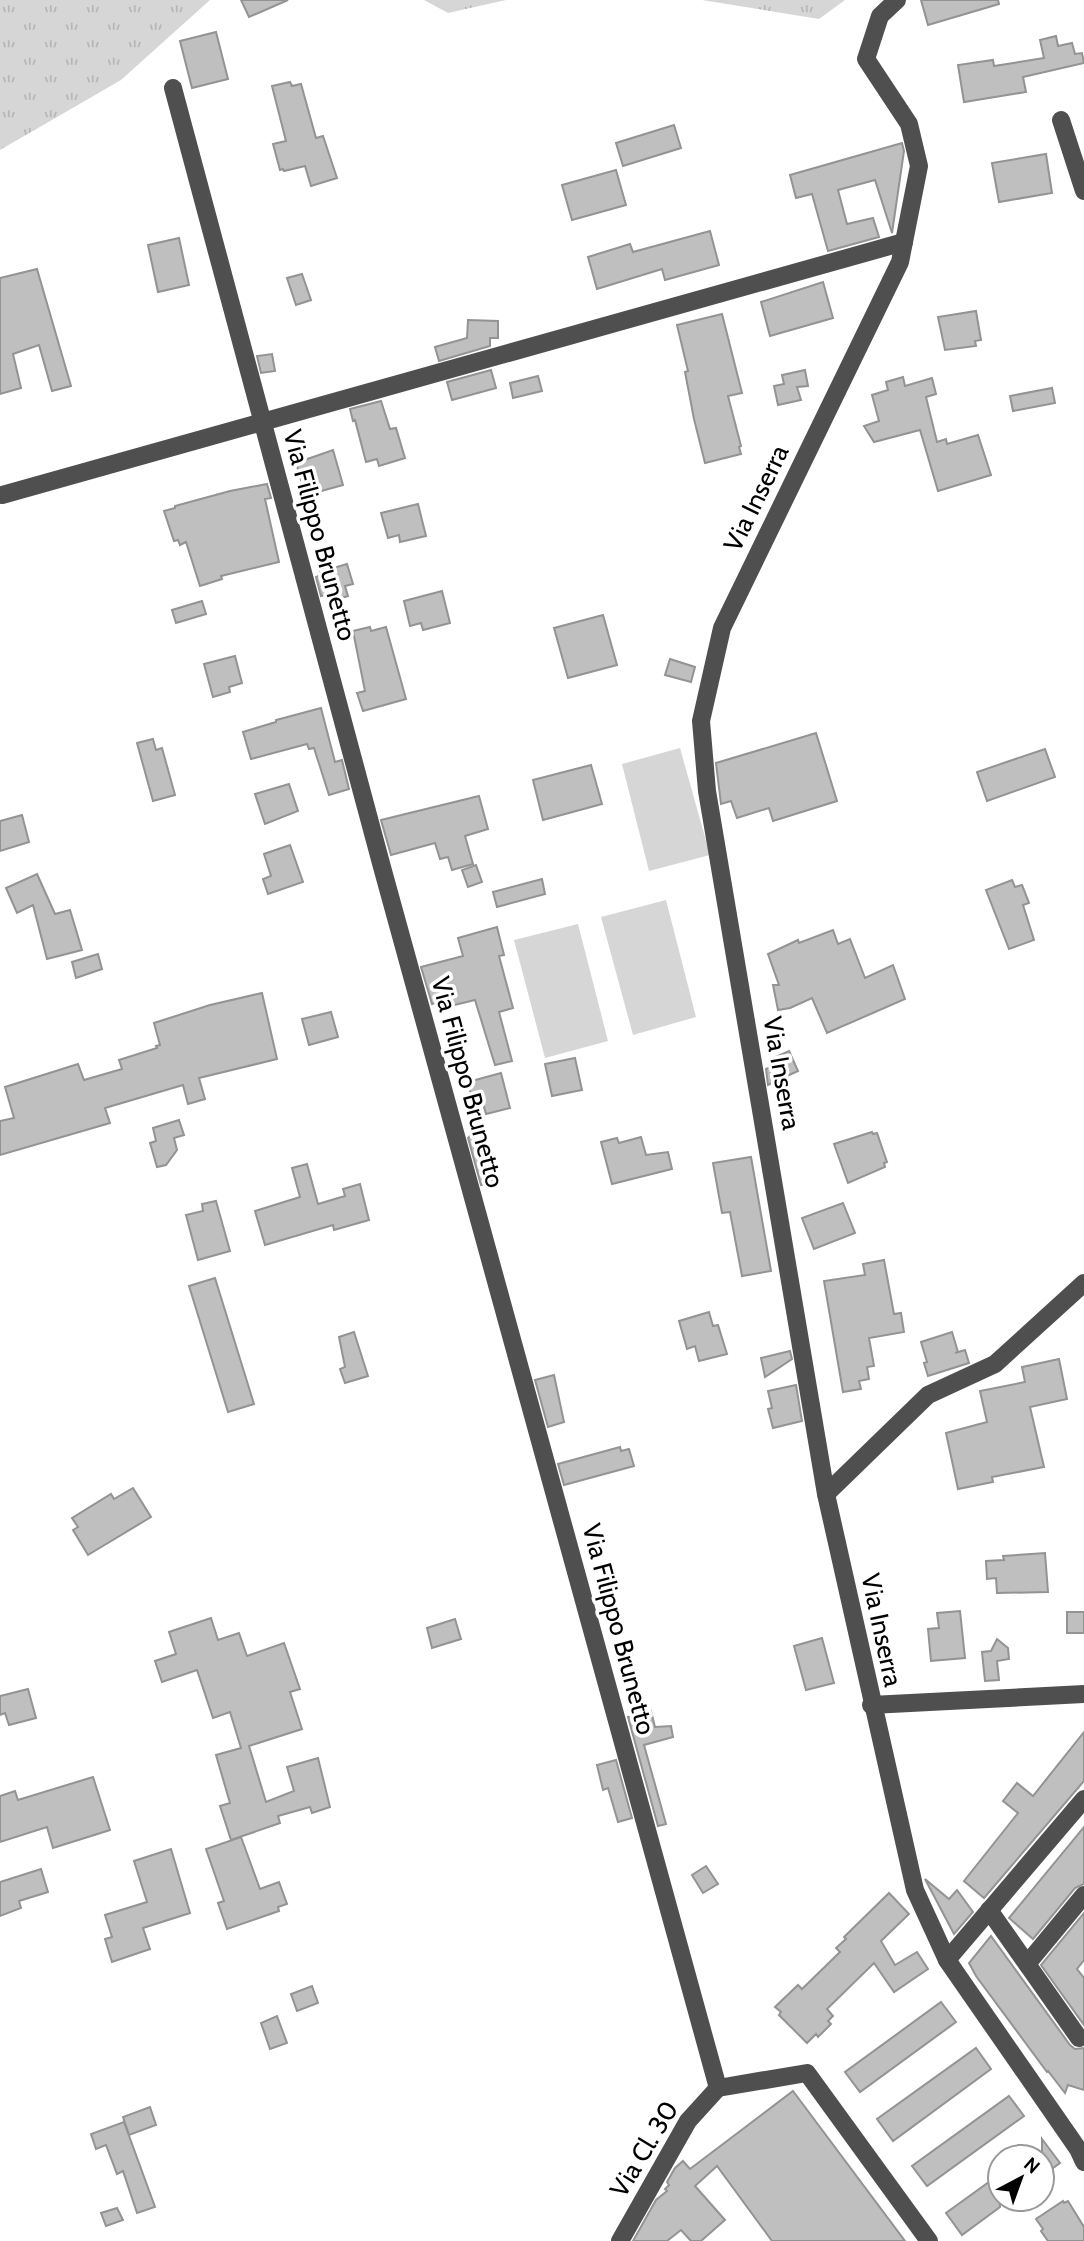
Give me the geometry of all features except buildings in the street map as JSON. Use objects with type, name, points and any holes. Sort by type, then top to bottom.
[{"type":"street","name":"Via Inserra","points":[[897,0],[880,16],[866,59],[909,124],[919,166],[900,262],[722,628],[701,721],[707,790],[826,1494],[915,1890],[947,1960],[1078,2149],[1084,2162]]},
{"type":"street","name":"Via Filippo Brunetto","points":[[173,88],[382,867],[718,2088]]},
{"type":"street","points":[[1061,120],[1084,191]]},
{"type":"street","points":[[2,495],[904,242]]},
{"type":"street","points":[[826,1494],[928,1395],[995,1364],[1084,1283]]},
{"type":"street","points":[[872,1705],[1084,1694]]},
{"type":"street","points":[[947,1960],[1081,1807]]},
{"type":"street","points":[[1027,1964],[1084,1895]]},
{"type":"street","points":[[989,1910],[1079,2038]]},
{"type":"street","points":[[718,2088],[807,2073],[929,2241]]},
{"type":"street","name":"Via Cl. 30","points":[[620,2241],[688,2121],[718,2088]]},
{"type":"green space","points":[[0,0],[210,0],[121,80],[0,150]]},
{"type":"green space","points":[[424,0],[506,0],[448,13]]},
{"type":"green space","points":[[702,0],[845,0],[819,19]]},
{"type":"green space","points":[[680,748],[710,855],[649,871],[622,764]]},
{"type":"green space","points":[[666,900],[696,1017],[633,1035],[601,917]]},
{"type":"green space","points":[[578,924],[608,1041],[545,1058],[514,940]]}]
